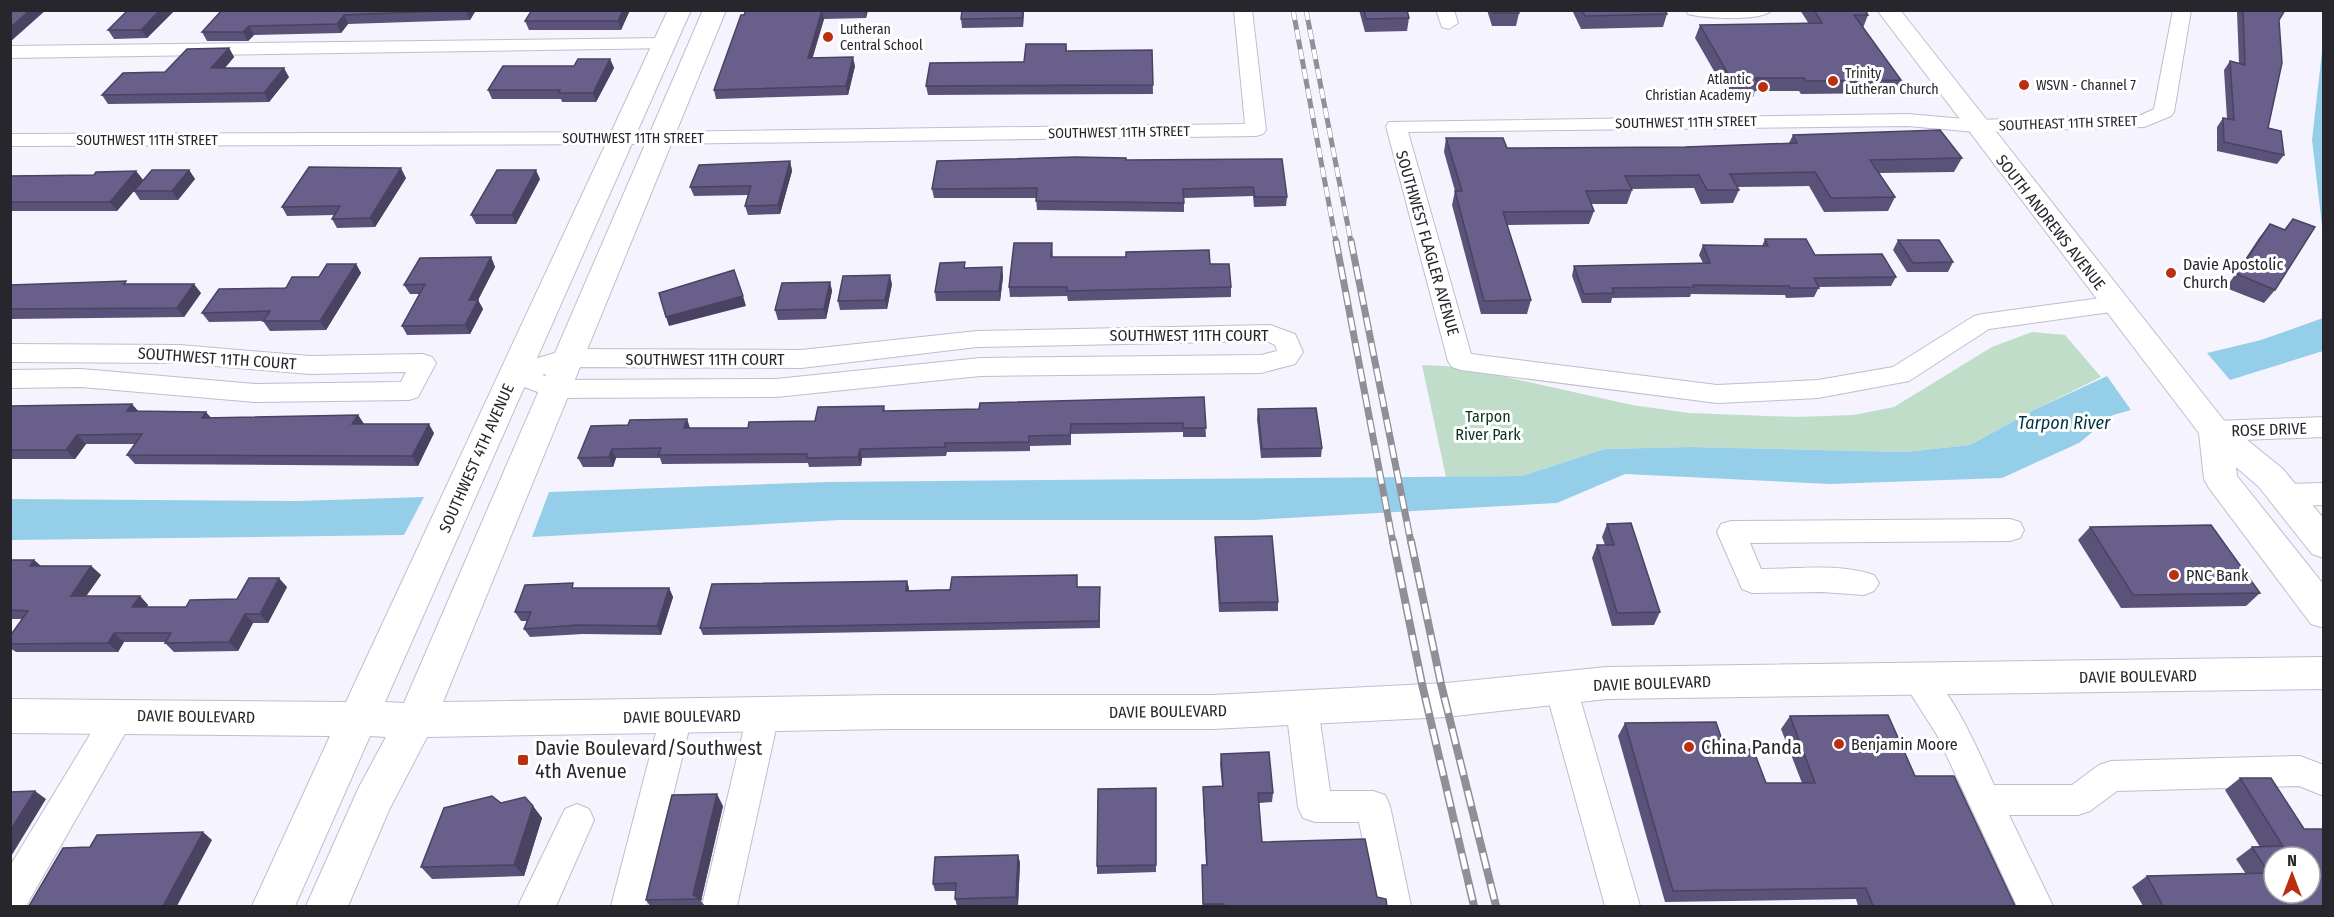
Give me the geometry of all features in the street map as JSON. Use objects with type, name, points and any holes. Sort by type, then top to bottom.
[{"type":"main road","name":"SOUTHWEST 4TH AVENUE","points":[[273,906],[680,10]]},
{"type":"main road","points":[[327,906],[373,800],[416,720],[715,10]]},
{"type":"main road","name":"SOUTH ANDREWS AVENUE","points":[[1888,10],[2215,431],[2271,478],[2324,544]]},
{"type":"main road","points":[[2215,431],[2221,479],[2324,613]]},
{"type":"main road","name":"DAVIE BOULEVARD","points":[[10,717],[119,715],[416,720],[1212,712],[1446,699],[1607,683],[2324,673]]},
{"type":"street","name":"SOUTHWEST 11TH STREET","points":[[10,140],[661,138],[1256,130],[1243,10]]},
{"type":"street","points":[[1695,10],[1706,13],[1763,10]]},
{"type":"street","name":"SOUTHEAST 11TH STREET","points":[[1976,126],[2144,121],[2163,112],[2182,10]]},
{"type":"street","points":[[10,52],[664,44]]},
{"type":"street","name":"SOUTHWEST 11TH STREET","points":[[1396,126],[1908,120],[1976,126]]},
{"type":"street","name":"SOUTHWEST FLAGLER AVENUE","points":[[1396,126],[1461,360],[1717,394],[1818,389],[1900,375],[1983,322],[2115,304]]},
{"type":"street","name":"SOUTHWEST 11TH COURT","points":[[1254,332],[1280,336],[1286,340],[1290,352],[1286,357],[1261,364],[980,367],[794,388],[554,389],[514,374],[568,358],[801,359],[948,341],[1254,332]]},
{"type":"street","name":"SOUTHWEST 11TH COURT","points":[[10,353],[180,354],[310,365],[423,363],[409,391],[255,393],[81,378],[10,379]]},
{"type":"street","name":"ROSE DRIVE","points":[[2215,431],[2324,427]]},
{"type":"street","points":[[2284,495],[2324,494]]},
{"type":"street","points":[[1864,583],[1822,580],[1752,580],[1731,532],[2010,530]]},
{"type":"street","points":[[1918,680],[1949,725],[2035,906]]},
{"type":"street","points":[[1561,688],[1623,906]]},
{"type":"street","points":[[1302,707],[1315,807],[1373,806],[1394,904]]},
{"type":"street","points":[[10,900],[119,715]]},
{"type":"street","points":[[719,906],[763,715]]},
{"type":"street","points":[[628,906],[676,717]]},
{"type":"street","points":[[1984,800],[2078,800],[2111,776],[2300,771],[2324,781]]},
{"type":"street","points":[[535,906],[544,894],[577,820]]},
{"type":"green space","name":"Tarpon River Park","points":[[2032,332],[2065,335],[2101,377],[1970,445],[1906,452],[1690,447],[1605,449],[1522,476],[1446,477],[1422,365],[1461,367],[1632,405],[1689,413],[1796,417],[1854,415],[1894,407],[1992,347]]},
{"type":"water","points":[[2323,43],[2324,234],[2312,140]]},
{"type":"water","points":[[2323,318],[2323,351],[2230,380],[2207,353],[2261,340]]},
{"type":"water","name":"Tarpon River","points":[[2107,376],[2131,410],[2113,415],[2079,443],[2002,478],[1830,484],[1625,474],[1557,503],[1253,520],[840,520],[532,537],[549,492],[828,482],[1522,476],[1605,449],[1690,447],[1906,452],[1970,445],[2036,409]]},
{"type":"water","points":[[424,497],[404,535],[11,540],[11,499],[298,501]]},
{"type":"building","points":[[10,10],[30,10],[10,28]]},
{"type":"building","points":[[128,10],[160,10],[141,30],[108,30]]},
{"type":"building","points":[[222,10],[466,10],[344,15],[337,24],[249,26],[243,32],[202,32]]},
{"type":"building","points":[[532,10],[623,10],[618,21],[525,21]]},
{"type":"building","points":[[746,10],[822,10],[808,58],[853,57],[846,86],[714,90],[741,15],[744,15]]},
{"type":"building","points":[[962,10],[1023,10],[1022,18],[961,19]]},
{"type":"building","points":[[1364,10],[1407,10],[1409,18],[1366,19]]},
{"type":"building","points":[[1494,10],[1518,10],[1519,13],[1494,13]]},
{"type":"building","points":[[1582,10],[1665,10],[1667,14],[1585,16]]},
{"type":"building","points":[[1814,10],[1865,10],[1868,15],[1854,15],[1901,80],[1806,81],[1804,78],[1755,78],[1758,84],[1734,84],[1700,25],[1822,23]]},
{"type":"building","points":[[2243,10],[2285,10],[2279,20],[2282,63],[2268,128],[2281,131],[2284,155],[2224,142],[2223,118],[2234,120],[2230,61],[2245,65]]},
{"type":"building","points":[[1026,44],[1066,44],[1066,51],[1152,50],[1153,85],[926,86],[930,63],[1024,62]]},
{"type":"building","points":[[229,48],[211,68],[284,68],[264,93],[102,95],[123,73],[165,72],[187,49]]},
{"type":"building","points":[[578,59],[610,59],[593,93],[559,93],[560,90],[488,90],[503,66],[574,66]]},
{"type":"building","points":[[1940,130],[1962,158],[1870,160],[1895,197],[1831,198],[1815,172],[1730,174],[1739,190],[1707,190],[1699,175],[1625,176],[1632,190],[1586,191],[1594,211],[1503,212],[1531,300],[1484,301],[1455,191],[1462,191],[1446,138],[1503,138],[1507,148],[1685,147],[1797,143],[1793,135]]},
{"type":"building","points":[[1126,158],[1126,160],[1282,159],[1287,197],[1255,197],[1253,187],[1183,189],[1184,203],[1036,201],[1037,188],[932,189],[937,161]]},
{"type":"building","points":[[790,161],[778,205],[745,206],[751,186],[690,187],[699,165]]},
{"type":"building","points":[[309,167],[401,168],[370,218],[332,219],[340,206],[282,207]]},
{"type":"building","points":[[152,170],[189,170],[172,191],[134,191]]},
{"type":"building","points":[[497,170],[536,170],[512,215],[471,215]]},
{"type":"building","points":[[136,171],[110,202],[10,202],[10,176],[94,175],[96,172]]},
{"type":"building","points":[[2293,219],[2315,227],[2275,290],[2237,274],[2270,224],[2285,230]]},
{"type":"building","points":[[1765,239],[1806,239],[1815,255],[1882,254],[1896,277],[1814,278],[1819,288],[1693,285],[1694,287],[1612,288],[1614,293],[1584,294],[1574,266],[1710,263],[1703,245],[1768,246]]},
{"type":"building","points":[[1898,240],[1939,240],[1953,262],[1913,263]]},
{"type":"building","points":[[1014,243],[1052,243],[1051,257],[1126,257],[1126,252],[1209,250],[1210,264],[1229,264],[1231,287],[1067,291],[1067,287],[1009,287]]},
{"type":"building","points":[[491,257],[469,300],[478,300],[465,325],[402,326],[425,284],[404,285],[420,258]]},
{"type":"building","points":[[965,262],[964,268],[1002,267],[999,291],[935,292],[940,263]]},
{"type":"building","points":[[327,264],[356,264],[320,321],[263,321],[270,311],[202,313],[219,289],[286,288],[292,277],[319,277]]},
{"type":"building","points":[[734,270],[743,296],[666,317],[659,293]]},
{"type":"building","points":[[890,275],[885,300],[838,301],[843,276]]},
{"type":"building","points":[[126,281],[124,284],[194,284],[177,308],[10,309],[10,285]]},
{"type":"building","points":[[830,282],[824,309],[775,310],[782,283]]},
{"type":"building","points":[[1204,397],[1206,428],[1183,428],[1183,423],[1071,424],[1070,435],[1029,436],[1029,442],[945,443],[945,447],[860,449],[858,457],[807,458],[807,454],[658,455],[661,448],[612,449],[609,457],[578,458],[591,426],[628,425],[630,420],[687,419],[684,428],[748,428],[749,422],[815,421],[818,407],[884,406],[883,411],[979,409],[980,403]]},
{"type":"building","points":[[132,404],[127,411],[206,412],[202,418],[358,415],[352,424],[429,424],[412,456],[127,455],[142,434],[77,435],[66,450],[10,450],[10,406]]},
{"type":"building","points":[[1316,408],[1322,448],[1262,449],[1258,409]]},
{"type":"building","points":[[1631,523],[1660,612],[1617,613],[1597,545],[1614,545],[1607,524]]},
{"type":"building","points":[[2211,525],[2260,593],[2133,595],[2090,527]]},
{"type":"building","points":[[1272,536],[1278,602],[1220,603],[1215,537]]},
{"type":"building","points":[[10,560],[34,560],[30,566],[91,566],[71,596],[140,596],[132,607],[186,607],[190,600],[237,599],[249,578],[279,578],[260,614],[245,614],[229,642],[165,643],[171,633],[114,633],[108,643],[10,644],[10,636],[28,611],[10,610]]},
{"type":"building","points":[[1077,575],[1077,587],[1100,587],[1099,621],[700,628],[712,584],[907,581],[906,591],[950,590],[952,577]]},
{"type":"building","points":[[573,583],[572,588],[669,588],[657,626],[578,625],[524,629],[531,612],[515,612],[525,585]]},
{"type":"building","points":[[1888,715],[1915,776],[1954,776],[2015,906],[1873,906],[1866,888],[1673,891],[1625,723],[1716,722],[1725,749],[1753,749],[1766,783],[1815,783],[1790,716]]},
{"type":"building","points":[[1269,752],[1273,793],[1258,793],[1262,842],[1365,839],[1377,897],[1386,899],[1387,906],[1203,904],[1202,865],[1207,865],[1203,787],[1223,786],[1221,754]]},
{"type":"building","points":[[2240,778],[2271,778],[2304,829],[2324,829],[2324,906],[2163,906],[2147,876],[2262,873],[2262,905],[2322,905],[2322,845],[2282,845]]},
{"type":"building","points":[[1156,788],[1156,865],[1097,866],[1098,789]]},
{"type":"building","points":[[35,791],[10,831],[10,792]]},
{"type":"building","points":[[717,794],[693,895],[700,899],[646,900],[672,795]]},
{"type":"building","points":[[492,796],[501,803],[525,797],[533,806],[514,865],[421,867],[444,808]]},
{"type":"building","points":[[203,832],[163,906],[29,906],[63,848],[90,847],[97,835]]},
{"type":"building","points":[[2252,847],[2262,847],[2262,862]]},
{"type":"building","points":[[1018,855],[1016,897],[955,899],[956,883],[933,884],[935,857]]},
{"type":"railway","points":[[1293,10],[1336,242]]},
{"type":"railway","points":[[1306,10],[1351,242]]},
{"type":"railway","points":[[1336,241],[1393,543]]},
{"type":"railway","points":[[1351,241],[1411,543]]},
{"type":"railway","points":[[1393,541],[1422,684],[1474,906]]},
{"type":"railway","points":[[1411,541],[1441,684],[1496,906]]},
{"type":"place","name":"Lutheran Central School","points":[[828,37]]},
{"type":"place","name":"Trinity Lutheran Church","points":[[1833,81]]},
{"type":"place","name":"WSVN - Channel 7","points":[[2024,85]]},
{"type":"place","name":"Atlantic Christian Academy","points":[[1763,87]]},
{"type":"place","name":"Davie Apostolic Church","points":[[2171,273]]},
{"type":"place","name":"PNC Bank","points":[[2174,575]]},
{"type":"place","name":"Benjamin Moore","points":[[1839,744]]},
{"type":"place","name":"China Panda","points":[[1689,747]]},
{"type":"place","name":"Davie Boulevard/Southwest 4th Avenue","points":[[523,760]]}]
